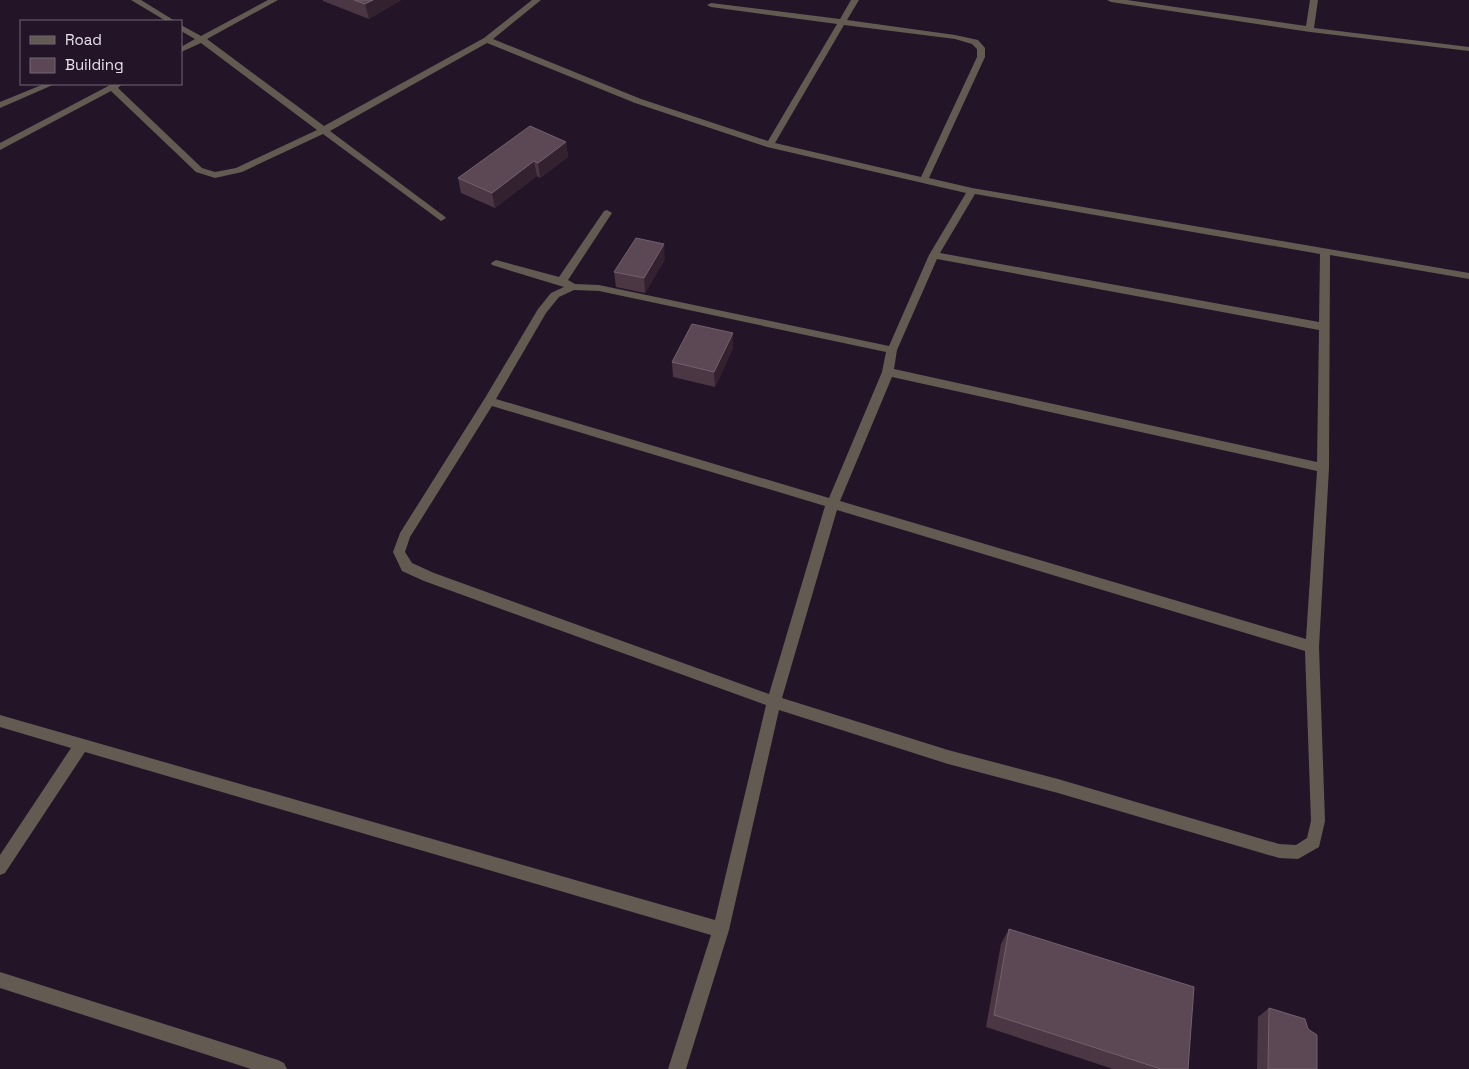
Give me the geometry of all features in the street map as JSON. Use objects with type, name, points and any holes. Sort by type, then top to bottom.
[{"type":"street","points":[[134,0],[169,20]]},
{"type":"street","points":[[182,49],[274,0]]},
{"type":"street","points":[[0,147],[115,85],[199,170],[215,175],[239,170],[322,130],[487,40],[537,0]]},
{"type":"street","points":[[770,145],[855,0]]},
{"type":"street","points":[[1111,0],[1310,30],[1469,48]]},
{"type":"street","points":[[1310,30],[1314,0]]},
{"type":"street","points":[[711,5],[955,37],[975,42],[981,48],[981,57],[924,180]]},
{"type":"street","points":[[182,29],[201,39],[441,218]]},
{"type":"street","points":[[487,40],[638,101],[770,145],[972,191],[1469,276]]},
{"type":"street","points":[[0,105],[49,85]]},
{"type":"street","points":[[677,1069],[721,930],[774,702],[832,505],[888,372],[892,350],[934,255],[972,191]]},
{"type":"street","points":[[562,281],[607,213]]},
{"type":"street","points":[[892,350],[599,288],[573,287],[555,295],[542,311],[489,401],[404,536],[399,552],[407,566],[438,580],[774,702],[948,757],[1058,786],[1279,851],[1298,852],[1314,842],[1318,821],[1312,647],[1323,468],[1325,251]]},
{"type":"street","points":[[934,255],[1324,327]]},
{"type":"street","points":[[496,262],[562,281],[573,287]]},
{"type":"street","points":[[888,372],[1323,468]]},
{"type":"street","points":[[489,401],[1312,647]]},
{"type":"street","points":[[0,721],[721,930]]},
{"type":"street","points":[[0,868],[82,744]]},
{"type":"street","points":[[0,980],[278,1069]]},
{"type":"building","points":[[354,0],[373,0],[365,4]]},
{"type":"building","points":[[530,126],[566,142],[538,163],[534,161],[492,193],[458,178]]},
{"type":"building","points":[[636,238],[664,244],[644,278],[614,272]]},
{"type":"building","points":[[692,324],[733,333],[714,372],[672,362]]},
{"type":"building","points":[[1009,929],[1194,987],[1188,1069],[1161,1069],[994,1015]]},
{"type":"building","points":[[1269,1008],[1305,1019],[1308,1029],[1317,1035],[1317,1069],[1268,1069]]}]
